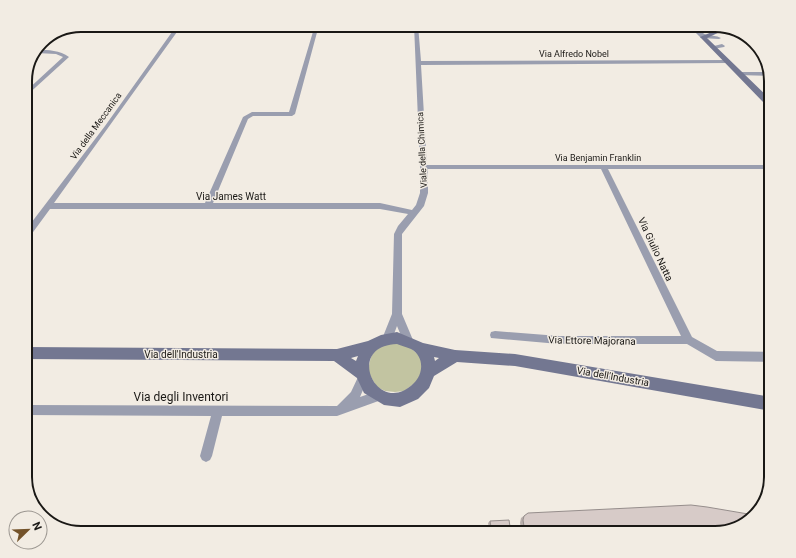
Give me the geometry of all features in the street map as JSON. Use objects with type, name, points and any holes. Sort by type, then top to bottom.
[{"type":"street","name":"Via della Meccanica","points":[[32,228],[107,127],[173,32]]},
{"type":"street","points":[[208,206],[245,118],[252,114],[292,114],[315,32]]},
{"type":"street","name":"Viale della Chimica","points":[[387,339],[397,314],[397,241],[401,228],[414,213],[422,200],[424,167],[417,32]]},
{"type":"street","points":[[698,32],[764,98]]},
{"type":"street","points":[[703,37],[715,32]]},
{"type":"street","points":[[721,32],[719,38],[728,61]]},
{"type":"street","points":[[703,37],[719,38]]},
{"type":"street","points":[[713,47],[722,46]]},
{"type":"street","points":[[32,89],[66,57],[62,54],[54,52],[42,52]]},
{"type":"street","name":"Via Alfredo Nobel","points":[[419,63],[728,61]]},
{"type":"street","points":[[740,74],[764,74]]},
{"type":"street","name":"Via Benjamin Franklin","points":[[424,167],[764,167]]},
{"type":"street","name":"Via Giulio Natta","points":[[604,168],[678,323],[688,340]]},
{"type":"street","name":"Via James Watt","points":[[48,206],[380,206],[414,213]]},
{"type":"street","name":"Viale della Chimica","points":[[397,314],[408,340]]},
{"type":"street","name":"Via Ettore Majorana","points":[[496,335],[559,340],[688,340]]},
{"type":"street","points":[[337,355],[363,376],[372,391],[395,399],[411,396],[420,390],[426,381],[429,371],[429,363],[421,348],[408,340],[397,338],[387,339],[372,346],[363,358],[363,376],[355,396],[337,411]]},
{"type":"street","points":[[688,340],[716,356],[764,357]]},
{"type":"street","name":"Via dell'Industria","points":[[32,353],[337,355],[372,346]]},
{"type":"street","name":"Via dell'Industria","points":[[421,348],[455,356],[516,360],[764,403]]},
{"type":"street","points":[[429,371],[455,356]]},
{"type":"street","name":"Via degli Inventori","points":[[32,410],[337,411],[347,409],[365,400],[380,395]]},
{"type":"street","points":[[206,456],[218,410]]},
{"type":"green space","points":[[390,342],[407,345],[420,356],[423,364],[419,380],[404,391],[385,391],[377,387],[368,372],[373,353]]},
{"type":"building","points":[[691,505],[747,514],[734,522],[721,526],[524,526],[524,516],[528,513]]},
{"type":"building","points":[[509,520],[510,526],[491,526],[490,521]]}]
